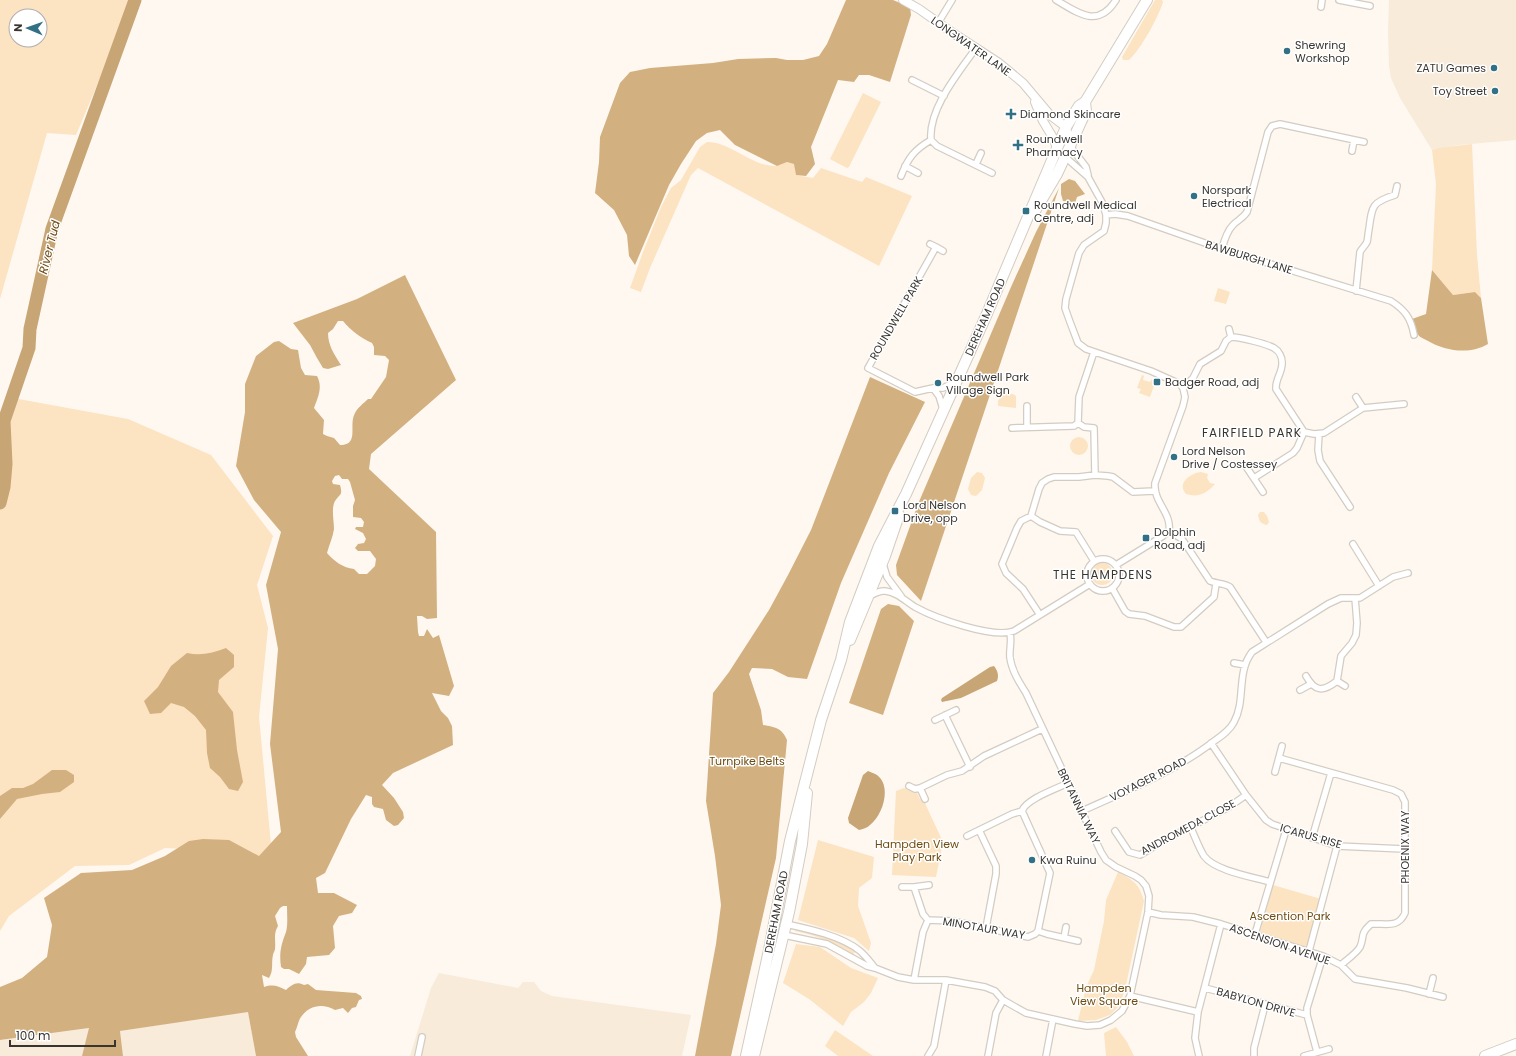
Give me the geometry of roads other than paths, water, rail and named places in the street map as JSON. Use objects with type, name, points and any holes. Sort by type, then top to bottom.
[{"type":"highway","name":"DEREHAM ROAD","points":[[746,1056],[774,927],[790,841],[822,720],[841,660],[850,622],[873,560],[884,535],[906,494],[955,382],[986,316],[1066,127],[1079,106],[1086,102],[1147,0]]},
{"type":"highway","name":"DEREHAM ROAD","points":[[1014,248],[1057,174],[1086,111],[1086,102]]},
{"type":"highway","points":[[1057,147],[1070,146]]},
{"type":"highway","name":"DEREHAM ROAD","points":[[841,660],[883,562],[906,494]]},
{"type":"highway","name":"DEREHAM ROAD","points":[[754,1056],[784,935],[802,844],[809,769]]},
{"type":"highway","points":[[774,927],[786,924]]},
{"type":"highway","points":[[774,927],[784,935]]},
{"type":"highway","points":[[1485,1056],[1516,1044]]},
{"type":"street","name":"LONGWATER LANE","points":[[903,0],[919,9],[1004,67],[1022,83],[1054,119],[1066,127]]},
{"type":"street","points":[[938,23],[952,0]]},
{"type":"street","points":[[1056,0],[1086,17],[1097,17],[1106,12],[1116,0]]},
{"type":"street","points":[[1321,7],[1322,0]]},
{"type":"street","points":[[1339,0],[1360,2],[1370,6]]},
{"type":"street","points":[[976,48],[944,96],[932,119],[930,132],[931,140],[937,146],[992,173]]},
{"type":"street","points":[[912,80],[944,96]]},
{"type":"street","name":"LONGWATER LANE","points":[[1034,97],[1043,121],[1057,147]]},
{"type":"street","points":[[1222,249],[1225,239],[1232,226],[1242,219],[1248,212],[1268,132],[1272,126],[1280,124],[1364,142]]},
{"type":"street","points":[[1066,127],[1070,146],[1086,167],[1088,177]]},
{"type":"street","points":[[901,176],[913,152],[931,140]]},
{"type":"street","points":[[1352,151],[1354,140]]},
{"type":"street","points":[[1057,147],[1065,157],[1088,177],[1103,204],[1106,215],[1104,231],[1089,240],[1084,245],[1080,253],[1066,299],[1065,308],[1078,343],[1086,349],[1151,371],[1180,384],[1183,388],[1185,397],[1183,406],[1154,483],[1156,498],[1169,520],[1169,531]]},
{"type":"street","points":[[976,164],[981,153]]},
{"type":"street","points":[[905,166],[918,173]]},
{"type":"street","points":[[1356,291],[1360,252],[1367,241],[1372,208],[1385,198],[1395,195],[1397,186]]},
{"type":"street","name":"BAWBURGH LANE","points":[[1106,215],[1115,214],[1128,216],[1222,249],[1391,301],[1404,310],[1413,328],[1414,335]]},
{"type":"street","points":[[930,244],[943,251]]},
{"type":"street","name":"ROUNDWELL PARK","points":[[936,247],[868,368],[915,392],[933,388],[943,388],[955,382]]},
{"type":"street","points":[[1229,329],[1231,337]]},
{"type":"street","points":[[1183,388],[1193,378],[1200,364],[1221,351],[1226,341],[1231,337]]},
{"type":"street","points":[[1231,337],[1274,348],[1280,354],[1282,367],[1276,383],[1276,389],[1304,432],[1319,434],[1330,430],[1363,408],[1404,404]]},
{"type":"street","points":[[1078,423],[1079,397],[1094,352]]},
{"type":"street","points":[[933,388],[939,396],[944,409]]},
{"type":"street","points":[[1356,397],[1363,408]]},
{"type":"street","points":[[1027,406],[1028,427]]},
{"type":"street","points":[[1012,428],[1074,426],[1078,423]]},
{"type":"street","points":[[1078,423],[1084,427],[1094,428],[1095,475]]},
{"type":"street","points":[[1254,478],[1293,453],[1297,448],[1304,432]]},
{"type":"street","points":[[1319,434],[1318,450],[1320,461],[1350,507]]},
{"type":"street","points":[[1245,465],[1263,492]]},
{"type":"street","points":[[1040,615],[1023,589],[1006,574],[1002,564],[1021,521],[1031,516],[1038,489],[1042,483],[1048,478],[1054,477],[1079,477],[1095,475],[1113,477],[1133,492],[1154,491]]},
{"type":"street","points":[[1031,516],[1060,531],[1076,532],[1080,536],[1094,561]]},
{"type":"street","points":[[1116,565],[1169,531]]},
{"type":"street","points":[[1169,531],[1182,539],[1210,581],[1230,587],[1266,642]]},
{"type":"street","points":[[1353,544],[1380,586]]},
{"type":"street","points":[[1106,559],[1110,560],[1116,565],[1119,573],[1118,582],[1112,588],[1104,591],[1096,589],[1090,584],[1087,576],[1088,568],[1094,561],[1106,559]]},
{"type":"street","points":[[883,562],[887,578],[902,597]]},
{"type":"street","points":[[1234,663],[1245,665],[1246,660],[1252,652],[1328,604],[1341,598],[1360,598],[1393,576],[1408,573]]},
{"type":"street","points":[[868,597],[878,591],[891,592],[934,616],[989,632],[1010,633],[1090,584]]},
{"type":"street","points":[[1112,588],[1125,611],[1129,614],[1146,616],[1174,627],[1180,627],[1214,597],[1216,584]]},
{"type":"street","points":[[1306,676],[1311,684],[1317,688],[1323,689],[1337,681],[1341,656],[1352,643],[1356,635],[1357,623],[1355,598]]},
{"type":"street","name":"BRITANNIA WAY","points":[[784,935],[827,944],[860,963],[898,977],[914,980],[946,980],[985,987],[995,991],[1003,1000],[1026,1013],[1087,1026],[1100,1025],[1111,1020],[1122,1011],[1130,996],[1148,912],[1149,896],[1146,886],[1135,876],[1116,867],[1106,860],[1101,852],[1026,693],[1013,671],[1010,658],[1012,641],[1010,633]]},
{"type":"street","name":"VOYAGER ROAD","points":[[1082,811],[1174,768],[1229,729],[1239,712],[1245,665]]},
{"type":"street","points":[[1337,681],[1345,686]]},
{"type":"street","points":[[1300,690],[1311,684]]},
{"type":"street","points":[[935,720],[956,710]]},
{"type":"street","points":[[945,715],[970,767]]},
{"type":"street","points":[[909,786],[920,788],[947,775],[962,772],[984,756],[1042,729]]},
{"type":"street","name":"ICARUS RISE","points":[[1211,743],[1246,795],[1266,820],[1286,830],[1337,846],[1404,849]]},
{"type":"street","points":[[1275,772],[1282,746]]},
{"type":"street","name":"PHOENIX WAY","points":[[1279,758],[1393,790],[1401,794],[1405,802],[1405,913],[1402,920],[1395,924],[1371,924],[1365,929],[1362,935],[1360,947],[1341,965]]},
{"type":"street","points":[[1312,838],[1331,773]]},
{"type":"street","points":[[967,836],[1012,814],[1022,811],[1030,801],[1068,783]]},
{"type":"street","points":[[920,788],[925,799]]},
{"type":"street","name":"ANDROMEDA CLOSE","points":[[1115,832],[1129,852],[1140,855],[1163,841],[1192,828],[1229,808],[1246,795]]},
{"type":"street","name":"MINOTAUR WAY","points":[[914,887],[923,914],[928,920],[952,921],[1028,937],[1035,934],[1038,931],[1050,873],[1022,811]]},
{"type":"street","points":[[1192,828],[1205,856],[1211,863],[1222,868],[1270,882]]},
{"type":"street","points":[[979,830],[996,866],[996,874],[986,928]]},
{"type":"street","points":[[1255,934],[1286,830]]},
{"type":"street","points":[[1309,952],[1337,846]]},
{"type":"street","points":[[902,886],[914,887],[929,885]]},
{"type":"street","name":"ASCENSION AVENUE","points":[[1148,912],[1161,915],[1193,917],[1221,924],[1323,956],[1341,965],[1355,979],[1407,988],[1443,997]]},
{"type":"street","name":"MINOTAUR WAY","points":[[914,980],[923,932],[928,920]]},
{"type":"street","name":"BRITANNIA WAY","points":[[786,924],[816,931],[837,939],[859,950],[875,968]]},
{"type":"street","points":[[1199,1056],[1195,1038],[1198,1012],[1221,924]]},
{"type":"street","points":[[1064,938],[1066,926]]},
{"type":"street","name":"MINOTAUR WAY","points":[[1038,931],[1078,941]]},
{"type":"street","points":[[1317,1052],[1307,1015],[1307,1008],[1323,956]]},
{"type":"street","points":[[1429,994],[1433,978]]},
{"type":"street","points":[[928,1056],[934,1046],[946,980]]},
{"type":"street","name":"BABYLON DRIVE","points":[[1205,988],[1307,1015]]},
{"type":"street","points":[[1130,996],[1198,1012]]},
{"type":"street","points":[[988,1056],[996,1013],[1003,1000]]},
{"type":"street","points":[[1254,1056],[1254,1048],[1265,1005]]},
{"type":"street","points":[[1046,1056],[1053,1019]]},
{"type":"street","points":[[418,1056],[422,1037]]},
{"type":"street","points":[[1304,1056],[1329,1048]]},
{"type":"waterway","name":"River Tud","points":[[0,503],[4,487],[6,464],[4,421],[29,348],[30,329],[52,229],[135,0]]},
{"type":"place","name":"Shewring Workshop","points":[[1287,51]]},
{"type":"place","name":"ZATU Games","points":[[1494,68]]},
{"type":"place","name":"Toy Street","points":[[1495,91]]},
{"type":"place","name":"Diamond Skincare","points":[[1011,114]]},
{"type":"place","name":"Roundwell Pharmacy","points":[[1018,145]]},
{"type":"place","name":"Norspark Electrical","points":[[1194,196]]},
{"type":"place","name":"Roundwell Medical Centre, adj","points":[[1026,211]]},
{"type":"place","name":"Badger Road, adj","points":[[1157,382]]},
{"type":"place","name":"Roundwell Park Village Sign","points":[[938,383]]},
{"type":"place","name":"Lord Nelson Drive / Costessey","points":[[1174,457]]},
{"type":"place","name":"Lord Nelson Drive, opp","points":[[895,511]]},
{"type":"place","name":"Dolphin Road, adj","points":[[1146,538]]},
{"type":"place","name":"Kwa Ruinu","points":[[1032,860]]},
{"type":"district","name":"FAIRFIELD PARK","points":[[1252,432]]},
{"type":"district","name":"THE HAMPDENS","points":[[1103,574]]},
{"type":"park label","name":"Turnpike Belts","points":[[747,761]]},
{"type":"park label","name":"Hampden View Play Park","points":[[917,850]]},
{"type":"park label","name":"Ascention Park","points":[[1290,916]]},
{"type":"park label","name":"Hampden View Square","points":[[1104,994]]}]
